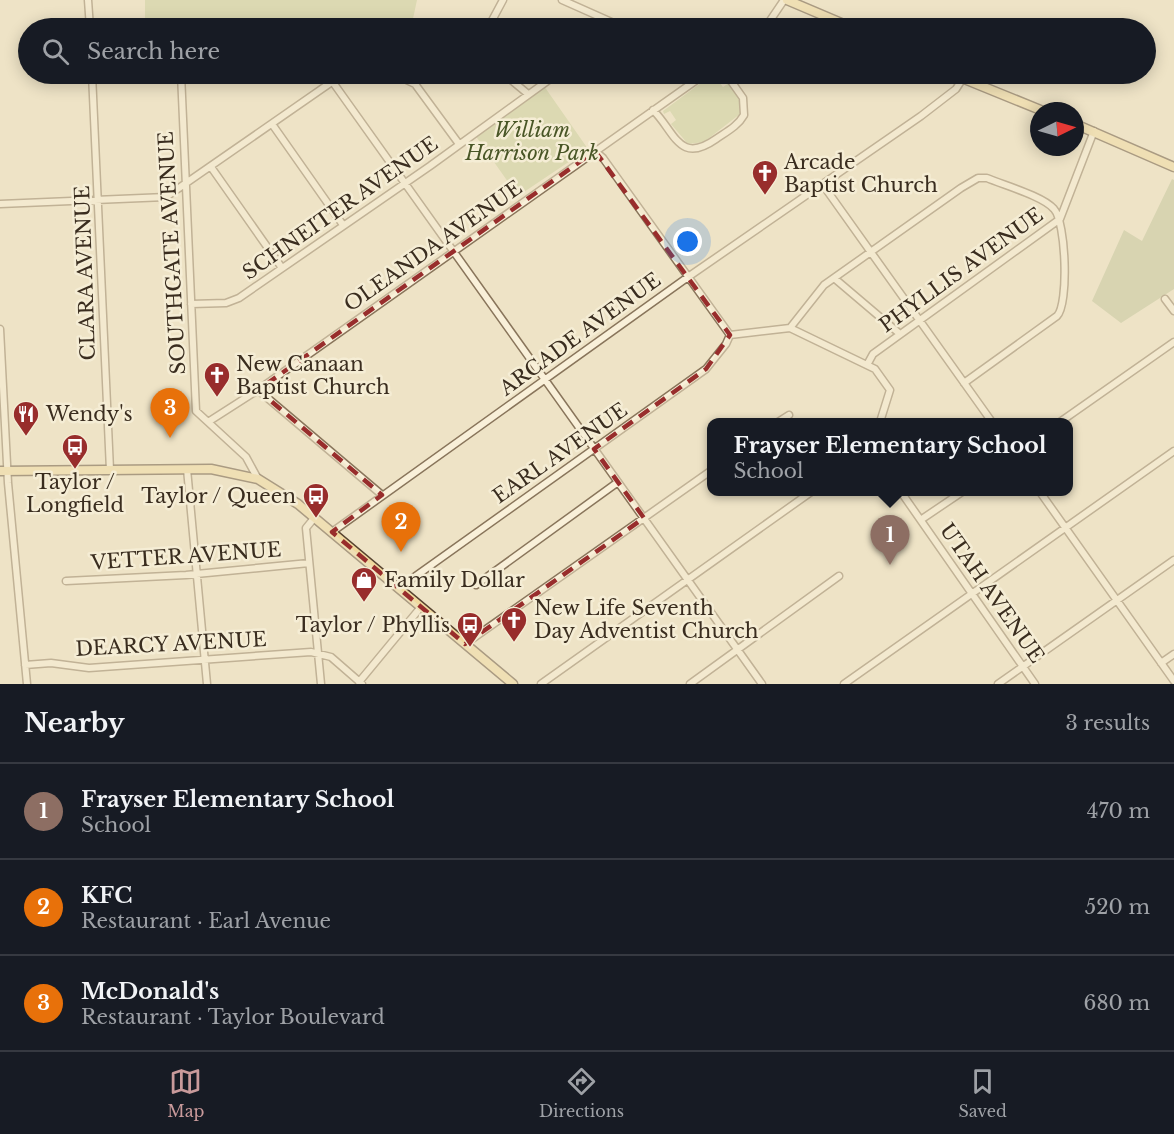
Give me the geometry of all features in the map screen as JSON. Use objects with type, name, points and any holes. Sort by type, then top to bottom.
[{"type":"main road","points":[[786,0],[829,18]]},
{"type":"main road","points":[[978,84],[1030,106]]},
{"type":"main road","points":[[1084,127],[1174,166]]},
{"type":"main road","points":[[4,471],[187,469],[226,471],[258,479],[281,491],[315,517],[512,684]]},
{"type":"street","points":[[88,0],[89,18]]},
{"type":"street","points":[[493,18],[503,0]]},
{"type":"street","points":[[562,0],[599,18]]},
{"type":"street","points":[[772,18],[786,0]]},
{"type":"street","name":"CLARA AVENUE","points":[[92,84],[110,470]]},
{"type":"street","name":"SOUTHGATE AVENUE","points":[[181,84],[196,411],[246,457],[258,479]]},
{"type":"street","points":[[0,204],[166,197],[328,84]]},
{"type":"street","points":[[334,84],[762,684]]},
{"type":"street","points":[[415,84],[459,144]]},
{"type":"street","points":[[516,84],[528,94]]},
{"type":"street","name":"SCHNEITER AVENUE","points":[[191,304],[234,301],[542,84]]},
{"type":"street","name":"OLEANDA AVENUE","points":[[208,422],[258,390],[690,84]]},
{"type":"street","points":[[652,110],[680,145],[688,149],[702,148],[735,125],[744,115],[743,98],[733,84]]},
{"type":"street","name":"ARCADE AVENUE","points":[[332,532],[688,278],[823,185],[957,89],[960,84]]},
{"type":"street","points":[[272,124],[343,225]]},
{"type":"street","name":"PHYLLIS AVENUE","points":[[867,365],[873,354],[1060,219],[1094,131]]},
{"type":"street","points":[[595,151],[603,158],[730,335],[790,328],[879,371],[890,390],[882,418]]},
{"type":"street","points":[[211,167],[282,268]]},
{"type":"street","points":[[790,328],[824,285],[978,178],[987,178],[1053,207],[1060,219],[1063,237],[1064,302],[1060,313],[964,383]]},
{"type":"street","points":[[823,185],[988,418]]},
{"type":"street","points":[[834,278],[900,334]]},
{"type":"street","points":[[1165,298],[1174,311]]},
{"type":"street","points":[[0,329],[4,471],[27,684]]},
{"type":"street","name":"EARL AVENUE","points":[[399,588],[706,369],[726,344],[730,335]]},
{"type":"street","points":[[1067,418],[1174,342]]},
{"type":"street","points":[[258,390],[382,495]]},
{"type":"street","points":[[785,418],[789,415]]},
{"type":"street","points":[[844,684],[1174,451]]},
{"type":"street","points":[[187,469],[207,684]]},
{"type":"street","points":[[465,644],[707,473]]},
{"type":"street","points":[[476,585],[618,482]]},
{"type":"street","points":[[541,684],[805,496]]},
{"type":"street","name":"UTAH AVENUE","points":[[904,496],[1035,684]]},
{"type":"street","points":[[922,519],[956,496]]},
{"type":"street","points":[[1043,496],[1174,681]]},
{"type":"street","points":[[315,517],[306,528],[321,684]]},
{"type":"street","points":[[998,684],[1174,560]]},
{"type":"street","name":"VETTER AVENUE","points":[[66,580],[197,574],[309,563]]},
{"type":"street","points":[[690,684],[839,576]]},
{"type":"street","points":[[318,653],[331,657],[361,683],[421,607]]},
{"type":"street","name":"DEARCY AVENUE","points":[[25,665],[51,663],[89,668],[318,653]]},
{"type":"street","points":[[1161,663],[1174,654]]},
{"type":"highlighted area","points":[[595,151],[730,335],[706,369],[594,449],[644,518],[465,644],[332,532],[382,495],[258,390]]},
{"type":"green space","points":[[145,0],[417,0],[413,18],[145,18]]},
{"type":"green space","points":[[699,84],[721,84],[723,87],[730,84],[739,97],[740,114],[704,142],[688,144],[671,124],[676,120],[670,111],[664,114],[663,111]]},
{"type":"green space","name":"William Harrison Park","points":[[544,86],[588,149],[518,196],[475,135]]},
{"type":"green space","points":[[1172,179],[1174,180],[1174,289],[1121,323],[1092,301],[1124,230],[1142,241]]},
{"type":"place","name":"Arcade Baptist Church","points":[[765,196]]},
{"type":"place","name":"New Canaan Baptist Church","points":[[217,398]]},
{"type":"place","name":"Wendy's","points":[[26,437]]},
{"type":"place","name":"McDonald's","points":[[170,438]]},
{"type":"place","name":"Taylor / Longfield","points":[[75,470]]},
{"type":"place","name":"Taylor / Queen","points":[[316,519]]},
{"type":"place","name":"KFC","points":[[401,552]]},
{"type":"place","name":"Frayser Elementary School","points":[[890,565]]},
{"type":"place","name":"Family Dollar","points":[[364,603]]},
{"type":"place","name":"New Life Seventh Day Adventist Church","points":[[514,643]]},
{"type":"place","name":"Taylor / Phyllis","points":[[470,648]]}]
